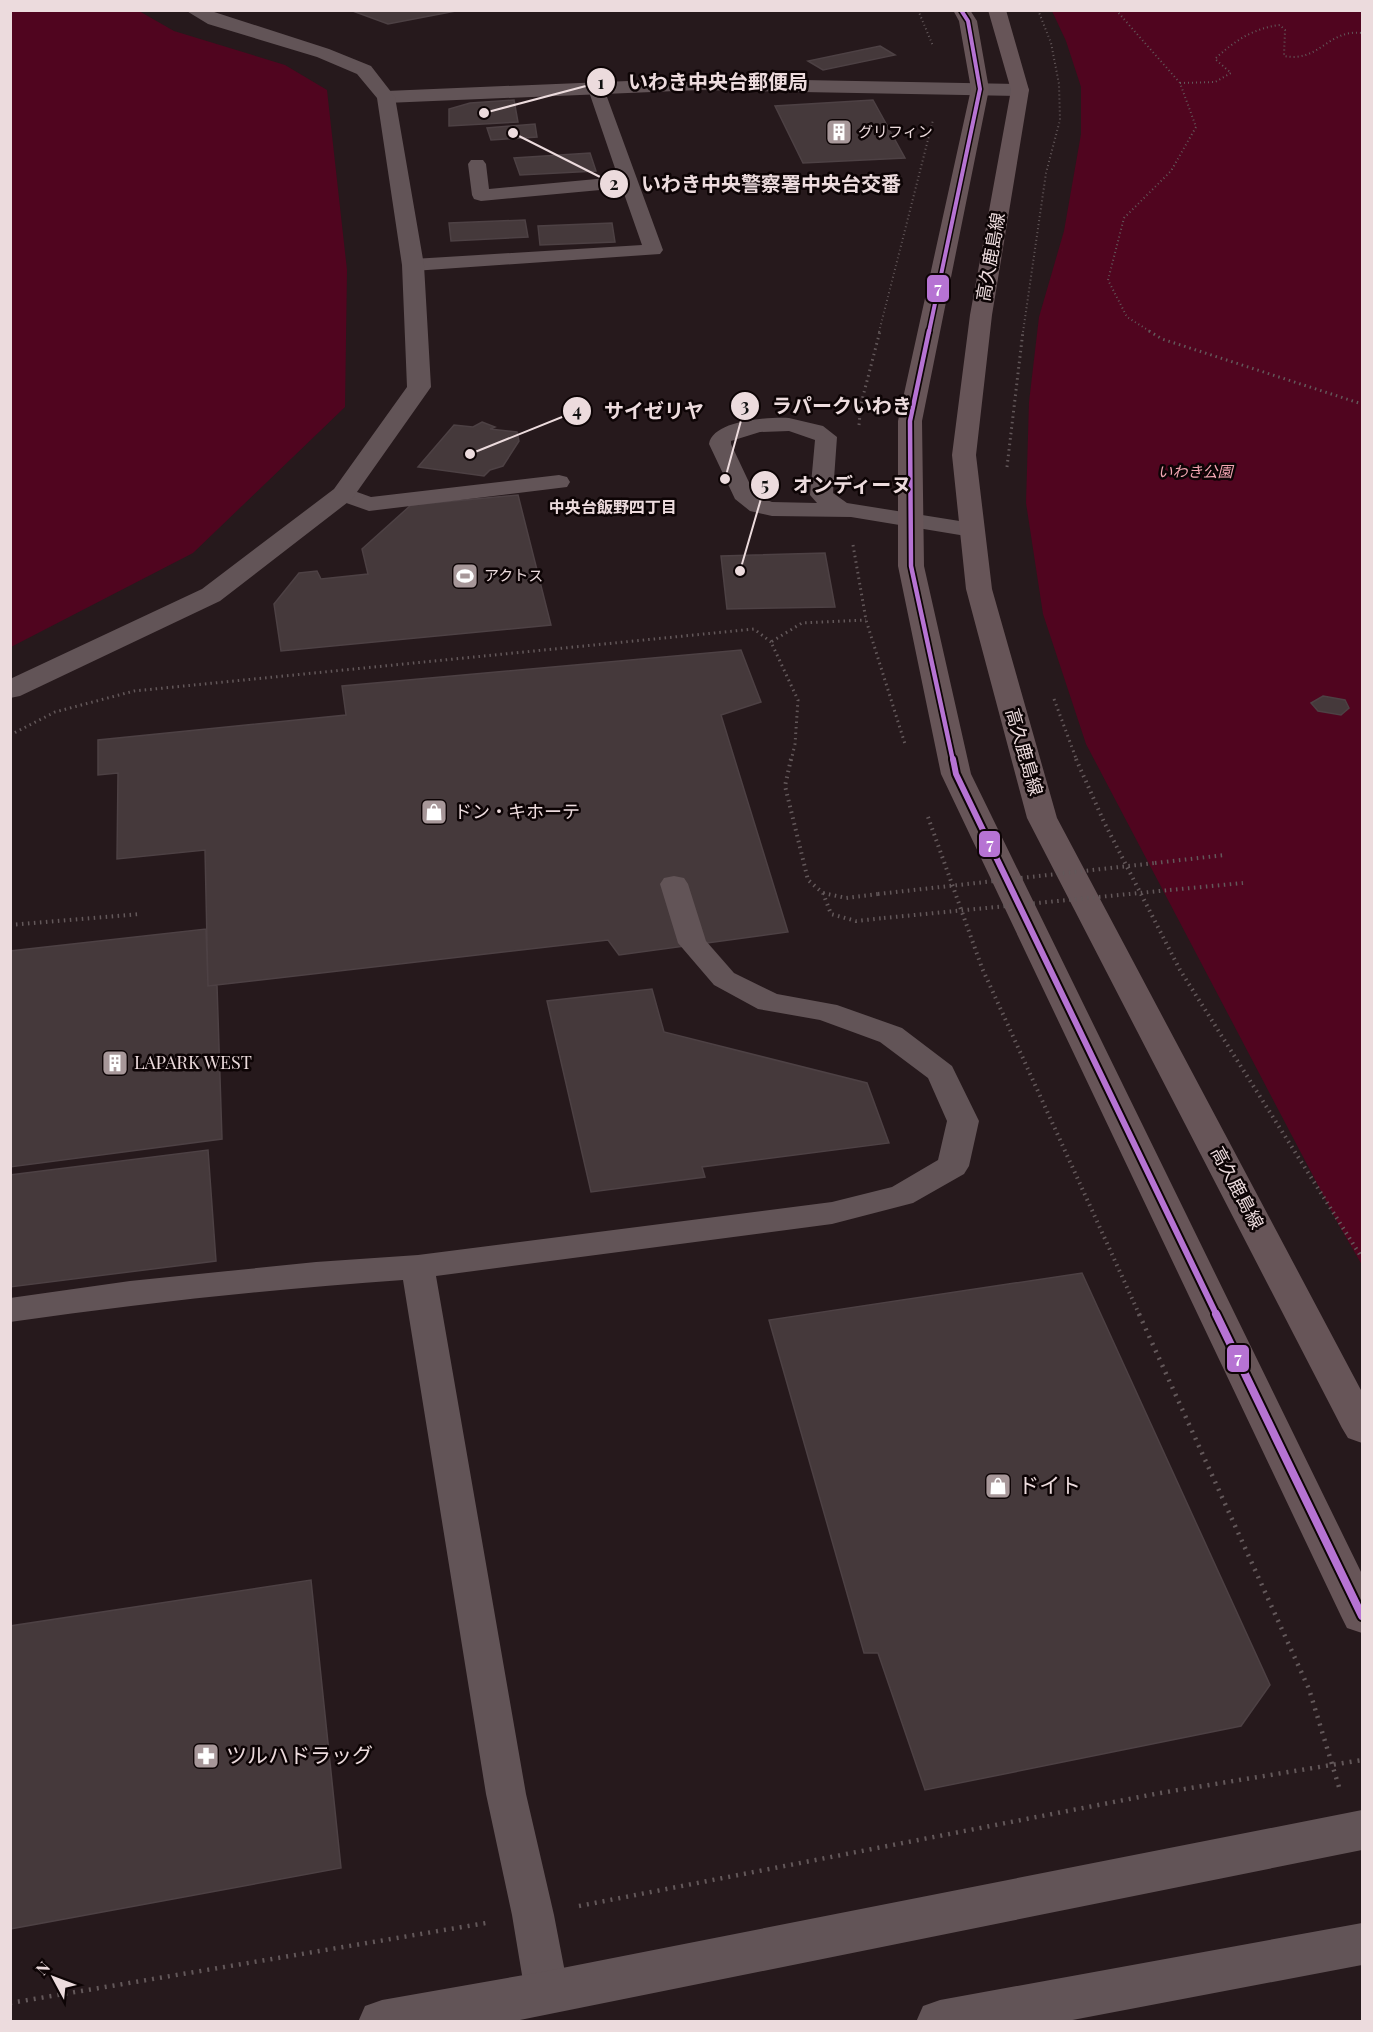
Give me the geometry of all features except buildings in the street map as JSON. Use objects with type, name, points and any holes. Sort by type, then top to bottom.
[{"type":"main road","points":[[961,10],[969,21],[980,89],[910,421],[911,566],[956,774],[1362,1616]]},
{"type":"main road","name":"高久鹿島線","points":[[997,10],[1020,90],[981,315],[964,455],[979,589],[1042,818],[1362,1428]]},
{"type":"street","points":[[10,690],[211,595],[343,494],[419,387],[412,265],[386,97],[364,70],[323,53],[214,20],[193,10]]},
{"type":"street","points":[[386,97],[595,86],[759,84],[1020,90]]},
{"type":"street","points":[[382,2022],[547,1993],[1362,1830]]},
{"type":"street","points":[[940,2022],[1362,1944]]},
{"type":"lane","points":[[412,265],[652,250],[595,86]]},
{"type":"lane","points":[[477,164],[481,195],[629,182]]},
{"type":"lane","points":[[842,510],[821,495],[826,437],[819,432],[794,425],[774,426],[739,429],[721,438],[720,444],[746,499],[758,506],[772,509],[842,510],[972,530]]},
{"type":"lane","points":[[343,494],[369,504],[559,483]]},
{"type":"lane","points":[[10,1310],[130,1293],[316,1274],[418,1267],[832,1213],[902,1196],[953,1166],[963,1121],[941,1073],[891,1035],[826,1012],[769,1002],[724,979],[692,944],[674,884]]},
{"type":"lane","points":[[418,1267],[506,1794],[533,1916],[547,1993]]},
{"type":"path","points":[[1005,477],[1019,356],[1046,173],[1060,120],[1059,84],[1050,44],[1038,10]]},
{"type":"path","points":[[1116,10],[1180,83],[1196,127],[1171,171],[1124,218],[1108,280],[1127,317],[1162,339],[1362,404]]},
{"type":"path","points":[[1180,83],[1215,82],[1231,73],[1215,58],[1229,45],[1265,26],[1280,25],[1285,30],[1284,56],[1295,60],[1308,57],[1341,33],[1354,30],[1362,33],[1362,63]]},
{"type":"path","points":[[771,642],[802,623],[866,620]]},
{"type":"path","points":[[10,735],[55,712],[134,692],[754,629],[771,642],[798,700],[795,744],[785,786],[808,880],[823,893],[831,914],[856,921],[1243,882]]},
{"type":"path","points":[[1051,689],[1068,742],[1104,822],[1180,970],[1362,1258]]},
{"type":"path","points":[[823,893],[846,897],[878,894],[1225,855]]},
{"type":"path","points":[[10,925],[141,914]]},
{"type":"path","points":[[10,2003],[533,1916],[1160,1793],[1362,1760]]},
{"type":"green space","points":[[11,10],[139,11],[174,31],[285,65],[327,90],[347,270],[345,407],[193,553],[11,647]]},
{"type":"green space","name":"いわき公園","points":[[1052,11],[1362,11],[1362,1265],[1086,744],[1043,614],[1026,503],[1029,402],[1039,317],[1064,231],[1081,134],[1081,87],[1066,41]]},
{"type":"transit line","name":"7","points":[[961,10],[968,21],[980,89],[910,421],[911,566],[956,774],[1362,1616]]},
{"type":"place","name":"いわき中央台郵便局","points":[[484,113]]},
{"type":"place","name":"グリフィン","points":[[839,132]]},
{"type":"place","name":"いわき中央警察署中央台交番","points":[[513,133]]},
{"type":"place","name":"サイゼリヤ","points":[[470,454]]},
{"type":"place","name":"ラパークいわき","points":[[725,479]]},
{"type":"place","name":"オンディーヌ","points":[[740,571]]},
{"type":"place","name":"アクトス","points":[[465,576]]},
{"type":"place","name":"ドン・キホーテ","points":[[434,812]]},
{"type":"place","name":"LAPARK WEST","points":[[115,1063]]},
{"type":"place","name":"ドイト","points":[[998,1486]]},
{"type":"place","name":"ツルハドラッグ","points":[[206,1756]]},
{"type":"district","name":"中央台飯野四丁目","points":[[613,507]]}]
